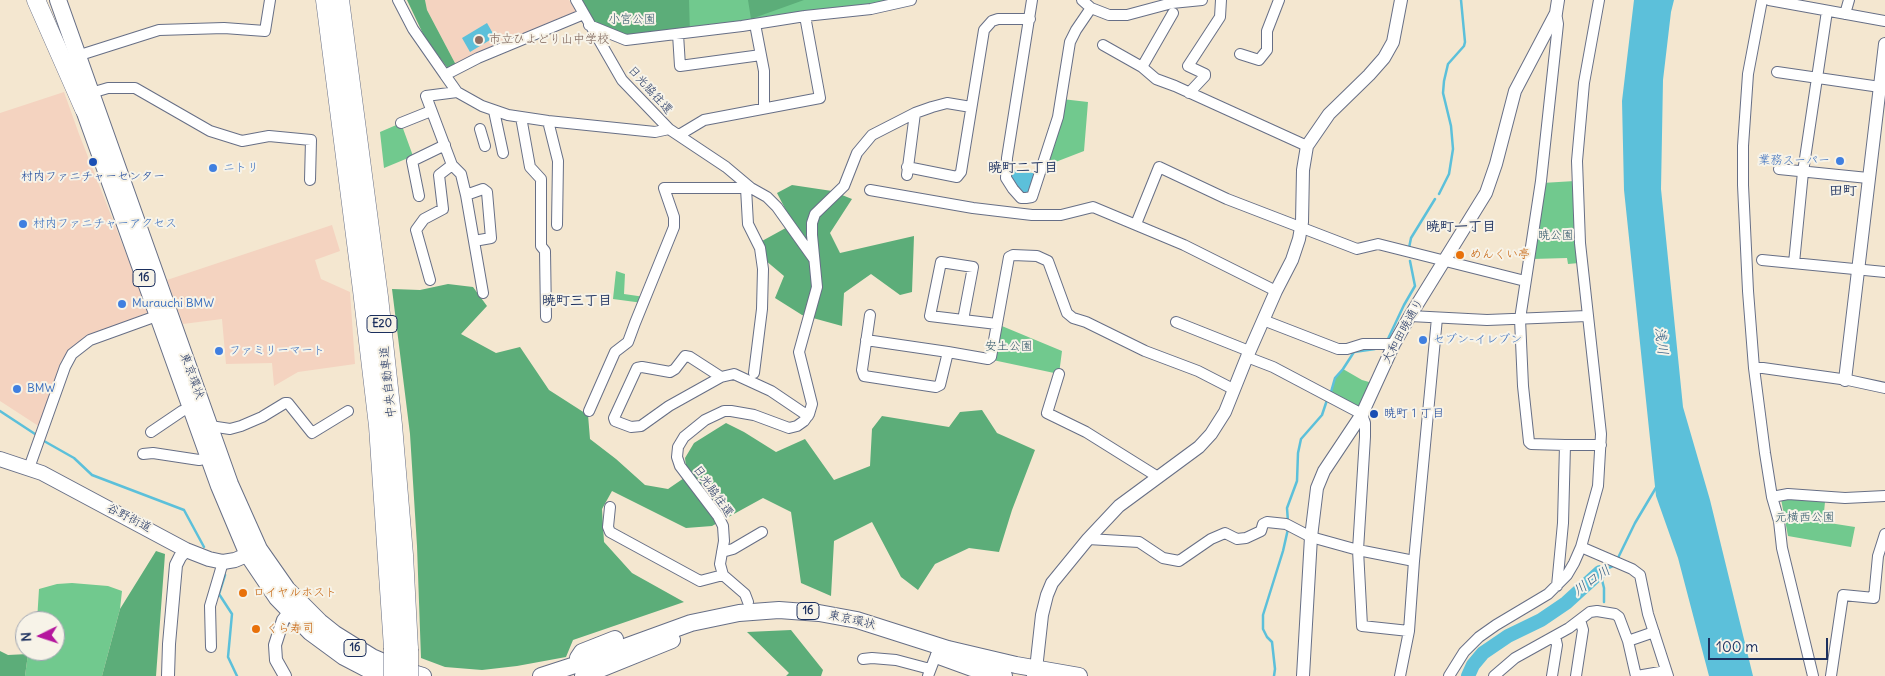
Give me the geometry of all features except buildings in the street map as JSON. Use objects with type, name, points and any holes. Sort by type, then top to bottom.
[{"type":"highway","points":[[36,0],[84,109]]},
{"type":"highway","name":"東京環状","points":[[45,0],[77,56],[91,93],[163,314],[191,408],[225,503],[253,552],[276,576],[294,606],[326,644],[374,674]]},
{"type":"highway","name":"東京環状","points":[[58,0],[63,34],[84,109],[163,314],[210,426],[253,552]]},
{"type":"highway","name":"中央自動車道","points":[[325,0],[378,426],[401,648],[409,676]]},
{"type":"highway","name":"中央自動車道","points":[[340,0],[379,297],[393,425],[404,555],[401,648],[393,676]]},
{"type":"highway","points":[[585,668],[578,658],[582,652],[592,646],[600,645],[690,614],[726,605],[762,601],[792,610]]},
{"type":"highway","name":"東京環状","points":[[294,606],[357,649],[390,665],[423,676]]},
{"type":"highway","name":"東京環状","points":[[585,668],[653,636],[710,618],[749,611],[792,610],[818,612],[858,620],[948,649],[1034,672],[1078,676]]},
{"type":"highway","name":"東京環状","points":[[541,676],[585,668],[695,632],[730,624],[765,620],[802,621],[837,626],[887,639],[932,667],[972,668],[1004,676]]},
{"type":"main road","name":"谷野街道","points":[[0,459],[29,468],[152,530],[186,550],[223,562]]},
{"type":"main road","points":[[223,562],[253,552]]},
{"type":"street","points":[[77,56],[159,30],[224,28],[265,31],[270,0]]},
{"type":"street","points":[[398,0],[413,29],[458,92],[494,111],[548,121],[655,132],[669,129]]},
{"type":"street","points":[[446,75],[478,58],[584,14],[576,0]]},
{"type":"street","points":[[589,25],[626,40],[871,8],[911,0]]},
{"type":"street","points":[[1032,0],[1007,158],[1006,178],[1021,198],[1032,197],[1058,117],[1070,42],[1091,8]]},
{"type":"street","points":[[1082,0],[1091,8],[1109,15],[1127,15],[1172,3],[1202,0]]},
{"type":"street","points":[[1189,93],[1205,74],[1188,66],[1220,17],[1221,0]]},
{"type":"street","points":[[1240,54],[1259,60],[1268,50],[1267,31],[1279,0]]},
{"type":"street","points":[[1034,672],[1040,628],[1052,583],[1088,539],[1119,506],[1199,447],[1211,434],[1225,412],[1233,388],[1276,290],[1292,260],[1301,229],[1303,170],[1307,146],[1329,114],[1369,76],[1384,58],[1393,42],[1401,0]]},
{"type":"street","points":[[1449,676],[1464,652],[1479,637],[1548,594],[1557,586],[1574,563],[1582,547],[1598,486],[1601,445],[1600,414],[1587,316],[1578,220],[1578,153],[1584,83],[1599,0]]},
{"type":"street","points":[[1762,0],[1748,74],[1743,160],[1746,262],[1754,368],[1763,444],[1772,497],[1779,521],[1782,548],[1813,676]]},
{"type":"street","points":[[1768,0],[1885,21]]},
{"type":"street","points":[[1845,14],[1849,0]]},
{"type":"street","points":[[1557,6],[1558,24],[1541,181],[1520,319],[1523,386],[1529,442],[1531,444],[1601,445]]},
{"type":"street","name":"大和田暁通り","points":[[1303,676],[1311,538],[1317,488],[1324,471],[1362,414],[1389,343],[1410,316],[1486,194],[1515,91],[1557,6]]},
{"type":"street","points":[[1794,263],[1803,172],[1827,11]]},
{"type":"street","points":[[1142,67],[1173,13]]},
{"type":"street","name":"日光脇往還","points":[[584,14],[622,80],[669,129],[726,167],[748,188],[767,197],[777,208],[817,265]]},
{"type":"street","points":[[679,135],[704,120],[820,98],[805,16]]},
{"type":"street","points":[[915,113],[907,171],[956,177],[961,172],[964,161],[984,30],[992,21],[998,18],[1030,19]]},
{"type":"street","points":[[754,24],[764,71],[764,108]]},
{"type":"street","points":[[678,34],[680,66],[760,55]]},
{"type":"street","points":[[1845,380],[1868,178],[1881,95],[1885,44]]},
{"type":"street","points":[[1103,45],[1142,67],[1156,79],[1307,146]]},
{"type":"street","points":[[1777,72],[1816,78],[1881,95]]},
{"type":"street","points":[[91,93],[108,88],[135,88],[210,131],[242,141],[269,136],[311,140],[310,180]]},
{"type":"street","points":[[458,92],[426,96],[452,165],[461,174],[482,293]]},
{"type":"street","points":[[721,377],[690,357],[685,356],[670,372],[642,367],[637,368],[614,418],[615,421],[631,427],[641,426],[669,406],[721,377],[734,374],[771,391],[808,416],[812,404],[811,394],[799,352],[817,287],[817,265],[812,223],[815,214],[846,186],[856,153],[872,135],[915,113],[947,104],[971,107]]},
{"type":"street","points":[[401,123],[431,111]]},
{"type":"street","points":[[494,111],[503,153]]},
{"type":"street","points":[[521,117],[530,167],[541,179],[541,246],[545,251],[546,317]]},
{"type":"street","points":[[548,121],[558,162],[557,226]]},
{"type":"street","points":[[482,138],[499,134]]},
{"type":"street","points":[[418,196],[412,161],[445,146]]},
{"type":"street","points":[[430,280],[416,230],[424,219],[443,209],[439,175],[452,165]]},
{"type":"street","points":[[1136,224],[1159,167],[1227,199],[1357,249],[1378,244],[1525,281]]},
{"type":"street","points":[[1778,170],[1868,178]]},
{"type":"street","points":[[589,411],[615,352],[628,342],[674,227],[674,217],[664,188],[748,188],[748,224],[760,248],[763,269],[762,309],[754,372]]},
{"type":"street","points":[[466,195],[483,189],[487,192],[491,238],[474,241]]},
{"type":"street","points":[[870,190],[974,208],[1032,215],[1061,215],[1093,207],[1184,245],[1276,290]]},
{"type":"street","points":[[866,340],[988,359],[991,357],[994,345],[1009,257],[1013,255],[1037,256],[1048,261],[1067,313],[1073,318],[1086,322],[1145,351],[1198,371],[1233,388]]},
{"type":"street","points":[[1762,260],[1885,272]]},
{"type":"street","points":[[963,320],[973,267],[941,262],[930,316],[963,320],[997,324]]},
{"type":"street","points":[[29,468],[65,367],[72,354],[90,340],[163,314]]},
{"type":"street","points":[[870,315],[862,370],[864,376],[936,387],[940,385],[948,352]]},
{"type":"street","points":[[1410,316],[1487,320],[1587,316]]},
{"type":"street","points":[[1400,676],[1409,631],[1437,318]]},
{"type":"street","points":[[1263,320],[1338,349],[1347,349],[1363,344],[1389,343]]},
{"type":"street","points":[[1176,322],[1248,354],[1362,414],[1365,423],[1365,437],[1358,550],[1362,626],[1409,631]]},
{"type":"street","points":[[1754,368],[1845,380],[1885,388]]},
{"type":"street","points":[[1059,374],[1048,412],[1086,432],[1158,477]]},
{"type":"street","points":[[210,426],[230,429],[241,426],[288,403],[312,433],[348,411]]},
{"type":"street","points":[[151,432],[182,411],[191,408]]},
{"type":"street","name":"日光脇往還","points":[[723,574],[720,564],[724,530],[718,516],[680,466],[677,457],[678,447],[684,437],[705,420],[724,411],[754,415],[789,428],[797,426],[808,416]]},
{"type":"street","points":[[1557,586],[1563,523],[1565,445]]},
{"type":"street","points":[[143,454],[154,453],[199,460],[209,458]]},
{"type":"street","points":[[1772,497],[1788,494],[1845,498],[1885,496]]},
{"type":"street","points":[[610,507],[608,527],[610,532],[700,581],[723,574],[745,594],[748,602]]},
{"type":"street","points":[[1088,539],[1139,542],[1163,558],[1179,561],[1185,559],[1211,539],[1220,535],[1225,533],[1242,540],[1262,531],[1263,524],[1267,522],[1286,524],[1311,538],[1358,550],[1414,560]]},
{"type":"street","points":[[722,552],[733,549],[762,532]]},
{"type":"street","points":[[1831,676],[1843,595],[1874,598],[1878,556],[1885,534]]},
{"type":"street","points":[[1494,676],[1515,658],[1555,636],[1593,611],[1614,614],[1619,617],[1628,641],[1636,676],[1667,674],[1638,572],[1582,547]]},
{"type":"street","points":[[168,676],[168,651],[176,565],[186,550]]},
{"type":"street","points":[[211,647],[210,606],[223,562]]},
{"type":"street","points":[[285,676],[274,654],[280,628],[294,606]]},
{"type":"street","points":[[1576,676],[1583,630],[1580,620]]},
{"type":"street","points":[[1628,641],[1654,632]]},
{"type":"street","points":[[1552,676],[1557,645],[1555,636]]},
{"type":"street","points":[[863,659],[896,660],[932,667]]},
{"type":"shaded area","name":"市立ひよどり山中学校","points":[[425,0],[569,0],[578,15],[456,65],[427,10]]},
{"type":"shaded area","name":"村内ファニチャーアクセス","points":[[64,92],[149,312],[93,335],[74,346],[61,361],[40,427],[0,401],[0,113]]},
{"type":"shaded area","points":[[332,225],[340,251],[315,260],[321,279],[350,292],[355,364],[298,372],[274,386],[272,363],[226,364],[222,319],[183,324],[167,280]]},
{"type":"green space","points":[[407,0],[425,0],[427,10],[456,65],[449,70],[425,38]]},
{"type":"green space","name":"小宮公園","points":[[580,0],[911,0],[690,35]]},
{"type":"green space","points":[[580,0],[689,0],[690,35],[626,40],[594,25]]},
{"type":"green space","points":[[748,0],[804,0],[751,19]]},
{"type":"green space","points":[[1062,99],[1088,102],[1084,151],[1040,168]]},
{"type":"green space","points":[[401,123],[413,156],[384,168],[380,132]]},
{"type":"green space","name":"暁公園","points":[[1575,181],[1579,263],[1568,264],[1567,258],[1532,259],[1542,183]]},
{"type":"green space","points":[[792,185],[832,191],[852,199],[830,233],[840,253],[914,236],[912,292],[900,295],[871,274],[844,293],[842,326],[802,315],[775,298],[784,276],[765,260],[762,241],[793,224],[777,193]]},
{"type":"green space","points":[[616,271],[625,274],[624,294],[645,297],[643,303],[613,299]]},
{"type":"green space","points":[[448,284],[473,287],[487,306],[461,334],[496,353],[520,347],[549,390],[588,415],[590,439],[645,485],[668,489],[687,476],[685,458],[694,443],[726,423],[776,452],[805,439],[834,480],[870,466],[872,429],[882,416],[949,427],[960,412],[982,410],[997,433],[1035,450],[1012,510],[999,552],[969,548],[935,564],[918,590],[901,577],[872,522],[834,541],[831,596],[801,583],[791,512],[763,498],[712,526],[686,528],[612,491],[602,509],[604,542],[632,573],[684,602],[573,640],[566,657],[482,670],[445,667],[421,658],[410,434],[392,289],[420,290]]},
{"type":"green space","name":"安土公園","points":[[997,324],[1062,351],[1059,374],[988,359]]},
{"type":"green space","points":[[1343,369],[1362,380],[1376,384],[1362,414],[1329,396],[1335,378]]},
{"type":"green space","name":"元横西公園","points":[[1791,497],[1825,502],[1823,522],[1855,527],[1851,547],[1788,536],[1781,499]]},
{"type":"green space","points":[[156,551],[165,554],[156,676],[102,676],[120,609]]},
{"type":"green space","points":[[72,583],[108,586],[122,591],[120,609],[102,676],[25,676],[27,661],[65,661],[65,611],[38,611],[39,589],[57,584]]},
{"type":"green space","points":[[791,630],[823,670],[821,676],[786,676],[789,673],[747,632]]},
{"type":"green space","points":[[0,651],[8,655],[15,655],[15,661],[27,661],[25,676],[0,676]]},
{"type":"water","name":"浅川","points":[[1634,0],[1674,0],[1663,80],[1661,189],[1683,407],[1710,500],[1753,676],[1709,676],[1678,558],[1656,496],[1624,190],[1622,101]]},
{"type":"water","points":[[487,23],[495,37],[470,52],[462,38]]},
{"type":"water","points":[[1007,169],[1039,174],[1032,197],[1021,198]]},
{"type":"waterway","points":[[1439,194],[1449,174],[1453,149],[1451,126],[1443,93],[1448,64],[1464,46],[1465,42],[1461,0]]},
{"type":"waterway","points":[[1409,248],[1411,238],[1435,199]]},
{"type":"waterway","points":[[1387,341],[1415,286],[1410,261]]},
{"type":"waterway","points":[[1331,392],[1335,378],[1354,352],[1375,349]]},
{"type":"waterway","points":[[1288,522],[1287,508],[1297,481],[1298,453],[1301,439],[1322,415],[1327,400]]},
{"type":"waterway","points":[[0,411],[35,434]]},
{"type":"waterway","points":[[44,441],[74,458],[92,475],[184,510],[204,547]]},
{"type":"waterway","name":"川口川","points":[[1617,560],[1635,523],[1657,486]]},
{"type":"waterway","points":[[1274,676],[1272,642],[1263,629],[1263,615],[1288,529]]},
{"type":"waterway","points":[[1604,602],[1604,588],[1600,572],[1615,565]]},
{"type":"waterway","name":"川口川","points":[[1468,676],[1473,665],[1483,653],[1508,636],[1541,620],[1566,603],[1600,572]]},
{"type":"waterway","points":[[225,575],[219,594],[232,614],[228,657],[237,676]]},
{"type":"place","name":"市立ひよどり山中学校","points":[[479,40]]},
{"type":"place","name":"業務スーパー","points":[[1840,161]]},
{"type":"place","name":"村内ファニチャーセンター","points":[[93,162]]},
{"type":"place","name":"ニトリ","points":[[213,168]]},
{"type":"place","name":"村内ファニチャーアクセス","points":[[23,224]]},
{"type":"place","name":"めんくい亭","points":[[1460,255]]},
{"type":"place","name":"Murauchi BMW","points":[[122,304]]},
{"type":"place","name":"セブン-イレブン","points":[[1423,340]]},
{"type":"place","name":"ファミリーマート","points":[[219,351]]},
{"type":"place","name":"BMW","points":[[17,389]]},
{"type":"place","name":"暁町１丁目","points":[[1374,414]]},
{"type":"place","name":"ロイヤルホスト","points":[[243,593]]},
{"type":"place","name":"くら寿司","points":[[256,629]]},
{"type":"district","name":"暁町二丁目","points":[[1023,168]]},
{"type":"district","name":"田町","points":[[1843,191]]},
{"type":"district","name":"暁町一丁目","points":[[1461,227]]},
{"type":"district","name":"暁町三丁目","points":[[577,301]]}]
